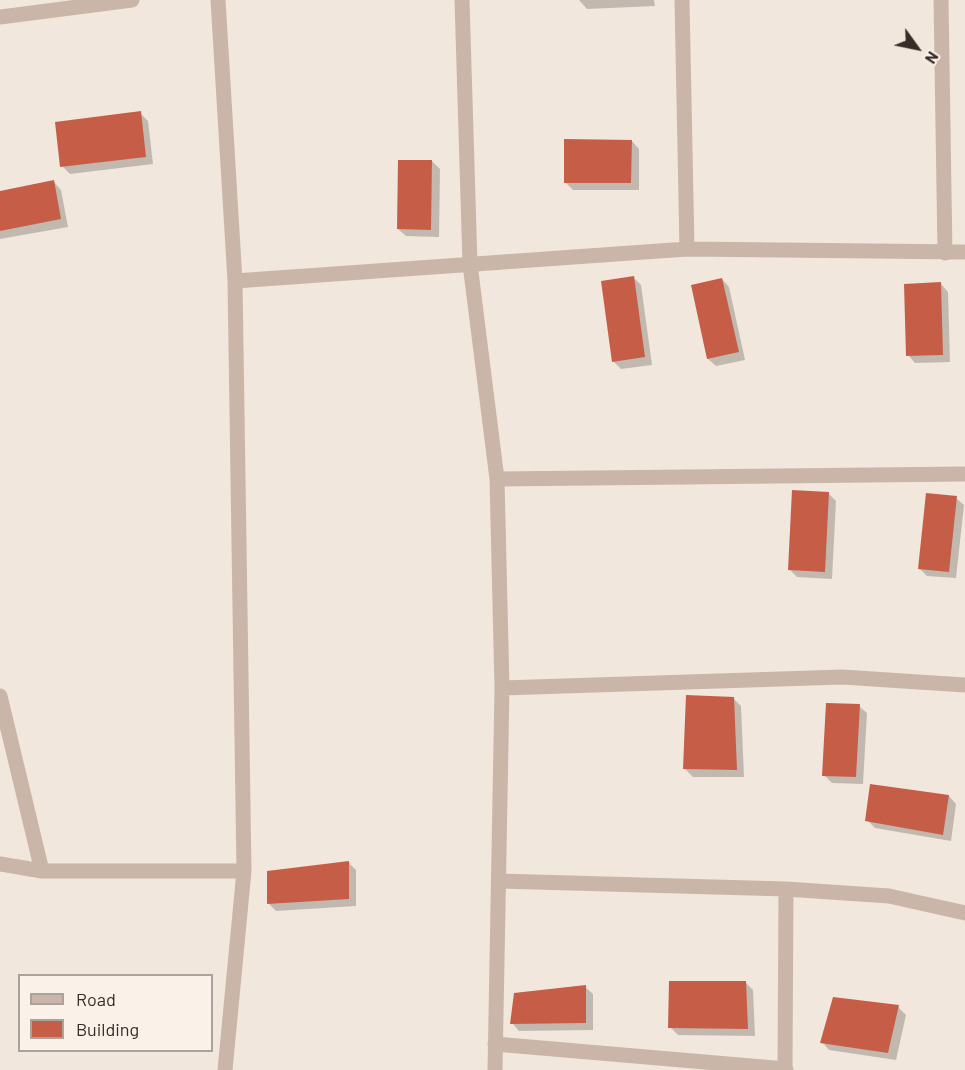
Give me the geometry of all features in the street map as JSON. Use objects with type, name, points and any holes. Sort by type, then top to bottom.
[{"type":"street","points":[[0,17],[132,0]]},
{"type":"street","points":[[218,0],[235,281],[244,871],[225,1070]]},
{"type":"street","points":[[462,0],[470,264],[497,479],[502,688],[495,1070]]},
{"type":"street","points":[[681,0],[687,249]]},
{"type":"street","points":[[941,0],[945,253]]},
{"type":"street","points":[[235,281],[687,249],[965,252]]},
{"type":"street","points":[[497,479],[965,474]]},
{"type":"street","points":[[502,688],[842,677],[965,685]]},
{"type":"street","points":[[0,696],[42,871]]},
{"type":"street","points":[[0,864],[42,871],[244,871]]},
{"type":"street","points":[[499,881],[786,889],[889,896],[965,913]]},
{"type":"street","points":[[495,1044],[785,1069],[786,889]]},
{"type":"building","points":[[141,111],[146,157],[60,167],[55,122]]},
{"type":"building","points":[[564,139],[632,140],[631,183],[564,183]]},
{"type":"building","points":[[398,160],[432,160],[431,230],[397,229]]},
{"type":"building","points":[[54,180],[61,219],[0,231],[0,191]]},
{"type":"building","points":[[634,276],[645,357],[612,362],[601,281]]},
{"type":"building","points":[[722,278],[739,352],[707,359],[691,285]]},
{"type":"building","points":[[941,282],[943,355],[906,356],[904,284]]},
{"type":"building","points":[[792,490],[829,492],[825,572],[788,570]]},
{"type":"building","points":[[926,493],[957,496],[949,572],[918,569]]},
{"type":"building","points":[[686,695],[734,697],[737,770],[683,769]]},
{"type":"building","points":[[826,703],[860,704],[856,777],[822,776]]},
{"type":"building","points":[[870,784],[949,795],[943,835],[865,821]]},
{"type":"building","points":[[349,861],[349,899],[267,904],[267,871]]},
{"type":"building","points":[[669,981],[746,981],[748,1029],[668,1028]]},
{"type":"building","points":[[586,985],[586,1023],[510,1024],[514,993]]},
{"type":"building","points":[[833,997],[899,1005],[888,1053],[820,1043]]}]
